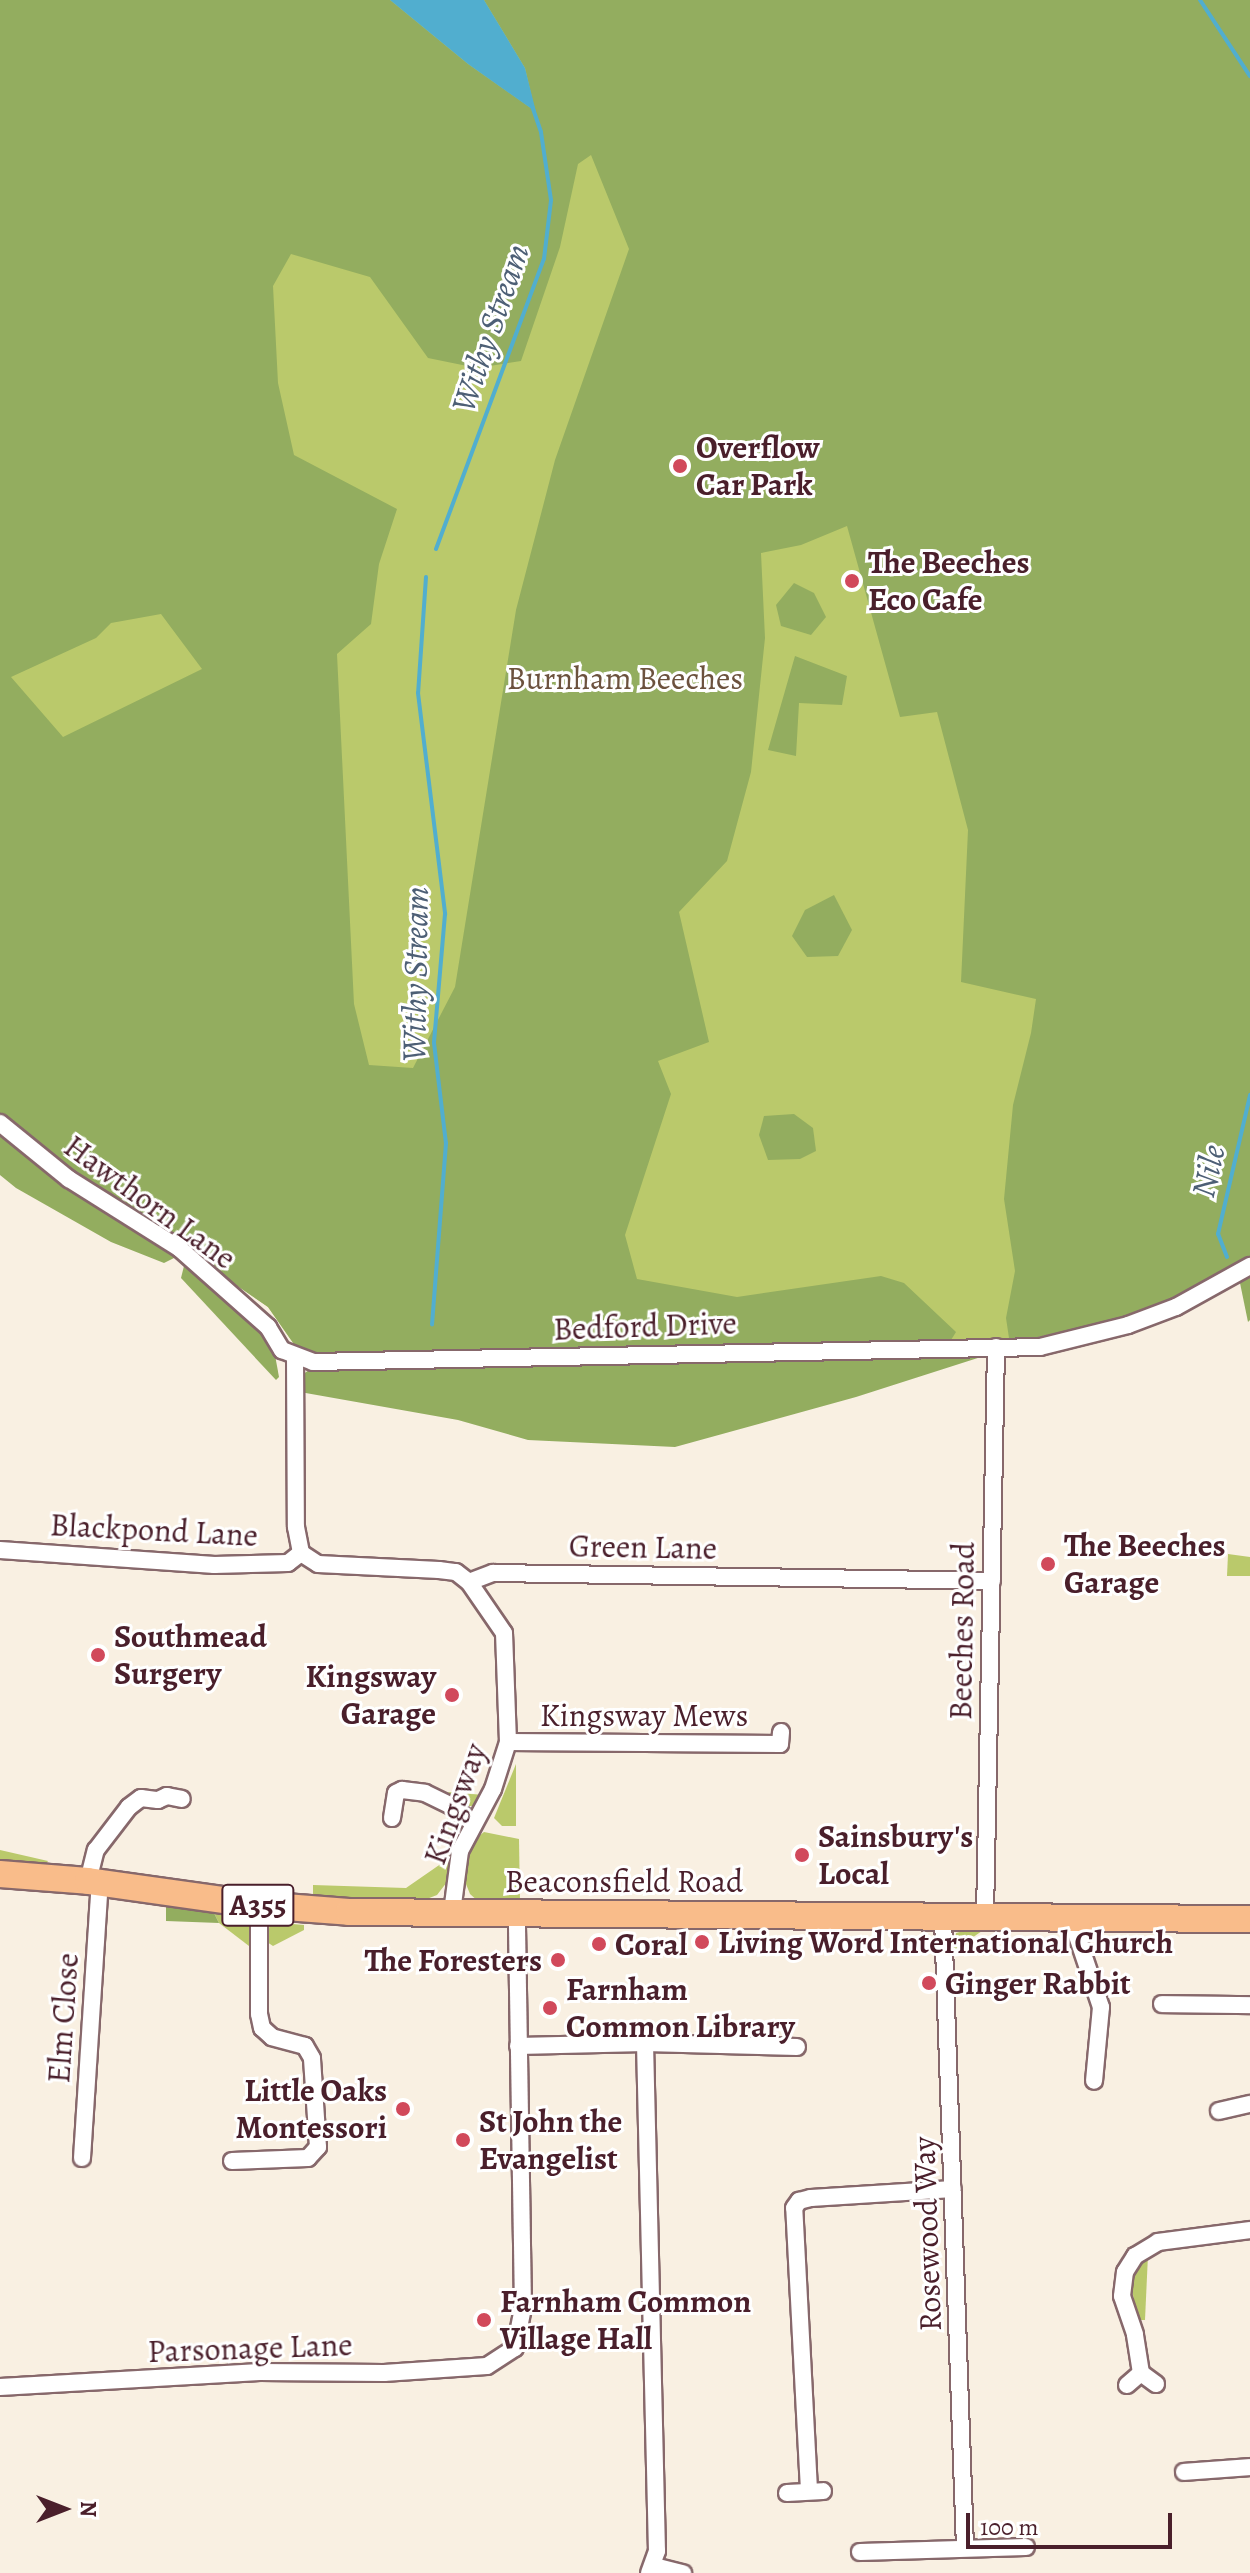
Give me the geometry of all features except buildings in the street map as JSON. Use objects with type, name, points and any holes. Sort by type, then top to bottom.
[{"type":"main road","name":"Beaconsfield Road","points":[[0,1874],[94,1882],[259,1905],[349,1912],[1250,1919]]},
{"type":"street","name":"Hawthorn Lane","points":[[0,1123],[69,1179],[180,1249],[268,1327],[282,1350],[295,1357]]},
{"type":"street","name":"Bedford Drive","points":[[295,1357],[313,1362],[439,1361],[1040,1347],[1128,1325],[1176,1307],[1250,1266]]},
{"type":"street","name":"Beeches Road","points":[[985,1916],[996,1347]]},
{"type":"street","points":[[295,1357],[296,1527],[301,1553],[318,1564],[456,1572],[469,1582]]},
{"type":"street","name":"Blackpond Lane","points":[[0,1550],[214,1565],[288,1563],[301,1553]]},
{"type":"street","name":"Green Lane","points":[[469,1582],[493,1573],[992,1581]]},
{"type":"street","name":"Kingsway","points":[[452,1912],[460,1851],[493,1789],[508,1742],[504,1633],[469,1582]]},
{"type":"street","name":"Kingsway Mews","points":[[508,1742],[782,1745]]},
{"type":"street","points":[[392,1818],[396,1793],[402,1790],[425,1793],[450,1805],[473,1823]]},
{"type":"street","name":"Elm Close","points":[[82,2158],[96,1850],[129,1807],[141,1798],[158,1800],[167,1796],[182,1799]]},
{"type":"street","points":[[232,2161],[308,2158],[318,2147],[312,2058],[305,2046],[272,2037],[262,2028],[259,2014],[259,1905]]},
{"type":"street","points":[[517,1915],[518,2046],[645,2043],[797,2047]]},
{"type":"street","name":"Rosewood Way","points":[[943,1918],[965,2548]]},
{"type":"street","points":[[1071,1918],[1101,2007],[1094,2081]]},
{"type":"street","points":[[1162,2004],[1250,2005]]},
{"type":"street","points":[[645,2043],[657,2551],[652,2570],[683,2573]]},
{"type":"street","name":"Parsonage Lane","points":[[0,2387],[260,2372],[384,2373],[487,2366],[500,2361],[515,2348],[523,2308],[518,2046]]},
{"type":"street","points":[[1219,2111],[1250,2104]]},
{"type":"street","points":[[787,2493],[816,2491],[794,2208],[799,2201],[953,2189]]},
{"type":"street","points":[[1156,2384],[1141,2373],[1135,2334],[1122,2296],[1125,2272],[1135,2256],[1158,2242],[1250,2230]]},
{"type":"street","points":[[1127,2385],[1141,2373]]},
{"type":"street","points":[[1184,2472],[1250,2467]]},
{"type":"street","points":[[860,2552],[880,2545],[1026,2547]]},
{"type":"green space","name":"Burnham Beeches","points":[[0,0],[1250,0],[1034,1338],[578,1351],[296,1347],[268,1307],[0,1116]]},
{"type":"green space","name":"Burnham Beeches","points":[[0,0],[390,0],[468,64],[535,111],[525,68],[484,0],[1250,0],[1250,1261],[1167,1307],[1034,1338],[1009,1338],[1006,1318],[1015,1271],[1004,1199],[1013,1105],[1036,999],[961,982],[968,830],[937,712],[900,717],[847,526],[801,545],[761,553],[765,638],[751,772],[727,861],[679,912],[709,1042],[658,1061],[671,1094],[625,1235],[637,1279],[737,1297],[881,1276],[904,1283],[956,1332],[951,1340],[309,1356],[296,1347],[268,1307],[51,1159],[0,1116]],"holes":[[[591,155],[629,249],[555,460],[516,610],[455,987],[413,1068],[369,1065],[354,1004],[337,654],[371,624],[379,564],[397,509],[294,455],[278,383],[273,286],[291,254],[370,277],[428,358],[477,368],[521,361],[560,247],[578,164]],[[161,614],[202,669],[63,737],[11,677],[96,638],[111,623]]]},
{"type":"green space","points":[[794,583],[814,593],[826,617],[811,635],[781,626],[776,605]]},
{"type":"green space","points":[[795,656],[847,676],[842,705],[799,703],[796,756],[768,750]]},
{"type":"green space","points":[[834,895],[852,930],[838,956],[807,957],[792,936],[805,910]]},
{"type":"green space","points":[[794,1114],[813,1128],[816,1151],[800,1159],[768,1160],[759,1135],[764,1116]]},
{"type":"green space","points":[[0,1133],[46,1169],[176,1257],[164,1263],[111,1242],[16,1188],[0,1175]]},
{"type":"green space","points":[[185,1262],[264,1333],[275,1355],[279,1377],[276,1380],[181,1278]]},
{"type":"green space","points":[[1250,1274],[1250,1320],[1248,1322],[1240,1283]]},
{"type":"green space","points":[[980,1351],[984,1356],[856,1397],[675,1447],[528,1440],[458,1420],[300,1392],[299,1377],[312,1368]]},
{"type":"green space","points":[[1228,1554],[1250,1557],[1250,1576],[1227,1576]]},
{"type":"green space","points":[[516,1764],[516,1826],[502,1826],[494,1818]]},
{"type":"green space","points":[[448,1792],[484,1795],[474,1806],[463,1806],[454,1801]]},
{"type":"green space","points":[[447,1817],[459,1825],[459,1833],[447,1882],[437,1895],[419,1902],[313,1899],[313,1885],[406,1888],[445,1861],[449,1844]]},
{"type":"green space","points":[[484,1832],[519,1839],[520,1903],[479,1902],[470,1894],[464,1879],[468,1854],[474,1840]]},
{"type":"green space","points":[[0,1850],[48,1861],[43,1868],[0,1867]]},
{"type":"green space","points":[[166,1906],[214,1913],[219,1923],[166,1921]]},
{"type":"green space","points":[[232,1911],[247,1917],[254,1928],[254,1940],[249,1946],[219,1923],[214,1913]]},
{"type":"green space","points":[[270,1922],[304,1925],[304,1930],[273,1946],[267,1942]]},
{"type":"green space","points":[[971,1929],[982,1931],[953,1951],[956,1933]]},
{"type":"green space","points":[[1148,2255],[1145,2320],[1138,2320],[1130,2280]]},
{"type":"water","points":[[390,0],[484,0],[525,68],[536,112],[468,64]]},
{"type":"waterway","points":[[1200,0],[1250,76]]},
{"type":"waterway","name":"Withy Stream","points":[[436,549],[544,259],[551,200],[541,132],[532,106]]},
{"type":"waterway","name":"Withy Stream","points":[[426,577],[418,693],[445,914],[434,1043],[446,1143],[432,1324]]},
{"type":"waterway","name":"Nile","points":[[1227,1257],[1218,1234],[1250,1095]]},
{"type":"place","name":"Overflow Car Park","points":[[680,466]]},
{"type":"place","name":"The Beeches Eco Cafe","points":[[852,581]]},
{"type":"place","name":"The Beeches Garage","points":[[1048,1564]]},
{"type":"place","name":"Southmead Surgery","points":[[98,1655]]},
{"type":"place","name":"Kingsway Garage","points":[[452,1695]]},
{"type":"place","name":"Sainsbury's Local","points":[[802,1855]]},
{"type":"place","name":"Living Word International Church","points":[[702,1942]]},
{"type":"place","name":"Coral","points":[[599,1944]]},
{"type":"place","name":"The Foresters","points":[[558,1960]]},
{"type":"place","name":"Ginger Rabbit","points":[[929,1983]]},
{"type":"place","name":"Farnham Common Library","points":[[550,2008]]},
{"type":"place","name":"Little Oaks Montessori","points":[[403,2109]]},
{"type":"place","name":"St John the Evangelist","points":[[463,2140]]},
{"type":"place","name":"Farnham Common Village Hall","points":[[484,2320]]}]
